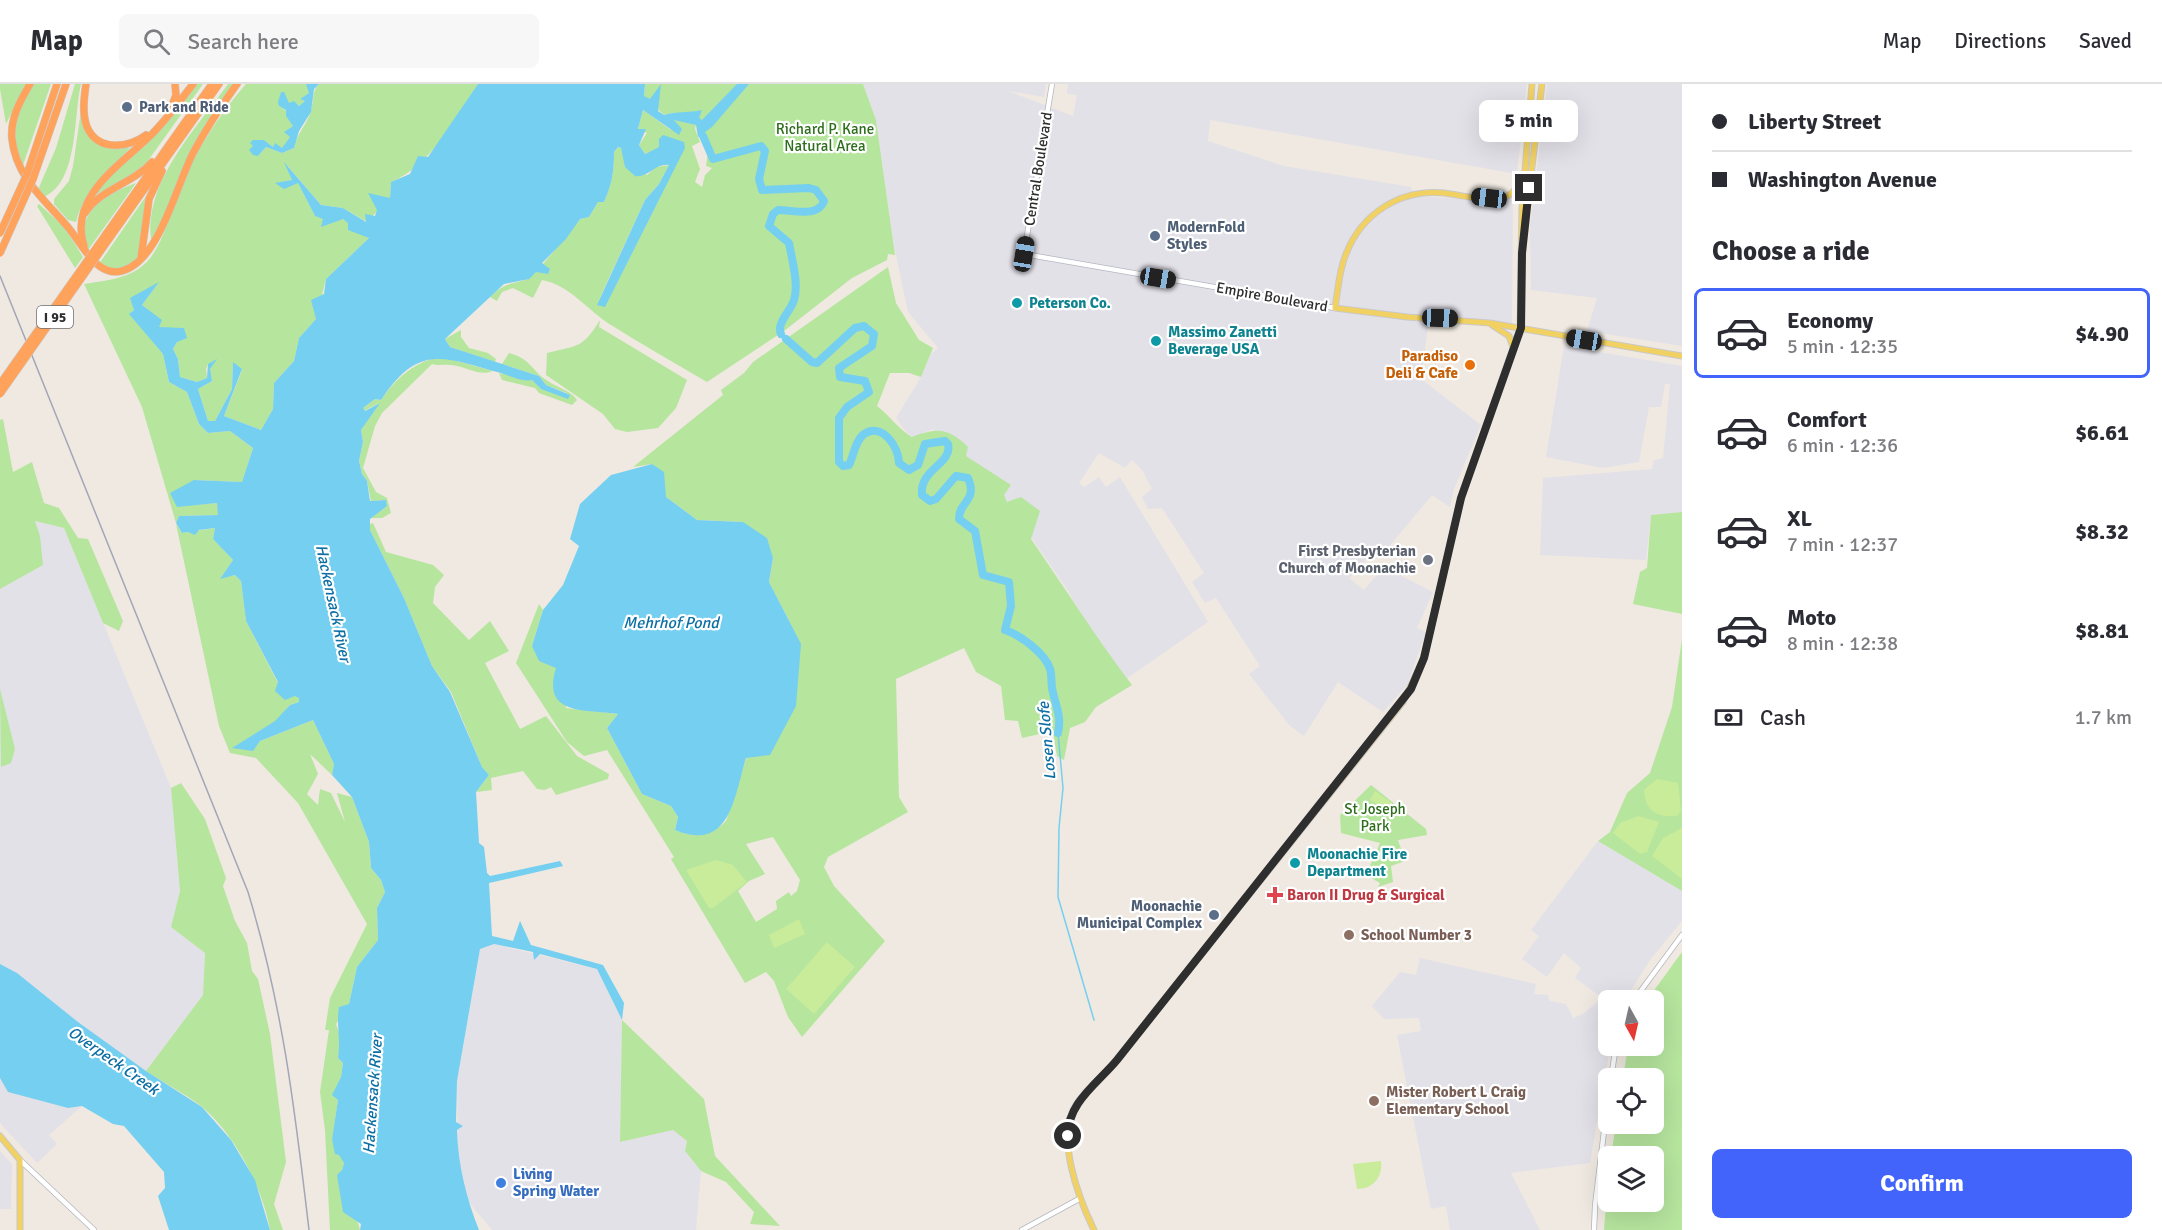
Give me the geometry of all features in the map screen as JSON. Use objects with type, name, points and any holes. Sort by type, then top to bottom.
[{"type":"highway","points":[[30,84],[13,121],[12,138],[16,156],[35,193],[67,226],[87,255],[99,267],[109,271],[124,271],[138,263],[154,244],[195,149],[237,84]]},
{"type":"highway","points":[[0,233],[30,176],[57,84]]},
{"type":"highway","points":[[0,253],[68,84]]},
{"type":"highway","points":[[86,84],[86,124],[93,136],[102,143],[118,146],[130,144],[142,138],[164,120]]},
{"type":"highway","points":[[169,113],[175,97],[175,84]]},
{"type":"highway","points":[[87,255],[82,239],[81,224],[85,206],[98,186],[164,120],[193,84]]},
{"type":"highway","name":"I 95","points":[[0,394],[212,84]]},
{"type":"highway","name":"I 95","points":[[0,384],[219,84]]},
{"type":"highway","points":[[81,224],[92,204],[148,167],[188,118]]},
{"type":"highway","points":[[138,263],[144,250],[151,194],[180,139]]},
{"type":"highway","points":[[0,400],[14,374]]},
{"type":"main road","points":[[1094,1230],[1079,1199],[1070,1149],[1069,1124],[1077,1104],[1407,696],[1424,658],[1461,498],[1521,328],[1526,164],[1532,84]]},
{"type":"main road","points":[[1522,253],[1541,84]]},
{"type":"main road","points":[[1335,308],[1347,252],[1358,231],[1378,210],[1396,200],[1426,193],[1493,199],[1504,197],[1517,188],[1526,164]]},
{"type":"main road","name":"Empire Boulevard","points":[[1335,308],[1407,317],[1490,323],[1682,356]]},
{"type":"main road","points":[[1490,323],[1509,336],[1514,349]]},
{"type":"main road","points":[[0,1136],[21,1160],[20,1230]]},
{"type":"street","name":"Central Boulevard","points":[[1024,254],[1052,84]]},
{"type":"street","name":"Empire Boulevard","points":[[1024,254],[1335,308]]},
{"type":"street","points":[[1640,990],[1656,966],[1682,936]]},
{"type":"street","points":[[1594,1230],[1604,1134]]},
{"type":"street","points":[[21,1160],[94,1230]]},
{"type":"street","points":[[1022,1230],[1079,1199]]},
{"type":"shaded area","points":[[863,84],[1046,84],[1044,97],[1008,91],[1073,116],[1077,95],[1067,94],[1068,84],[1527,84],[1517,174],[1210,120],[1208,141],[1284,166],[1411,187],[1415,196],[1497,201],[1513,189],[1512,328],[1429,320],[1421,379],[1481,425],[1454,489],[1450,507],[1432,495],[1381,556],[1373,552],[1349,578],[1364,590],[1384,567],[1433,592],[1417,628],[1426,632],[1407,685],[1383,712],[1338,682],[1304,736],[1290,726],[1249,674],[1260,666],[1216,598],[1205,603],[1192,582],[1204,573],[1162,508],[1148,509],[1142,497],[1152,489],[1142,470],[1132,460],[1125,468],[1099,453],[1079,483],[1084,487],[1099,477],[1106,487],[1120,477],[1208,622],[1126,679],[1093,635],[1066,588],[1007,502],[1003,495],[1010,485],[965,456],[933,429],[913,437],[906,432],[896,418],[921,377],[931,354],[938,348],[908,312],[894,246],[876,120]]},
{"type":"shaded area","points":[[1547,84],[1682,84],[1682,346],[1587,331],[1597,298],[1531,290],[1530,225]]},
{"type":"shaded area","points":[[1564,346],[1682,366],[1682,512],[1651,515],[1646,560],[1540,555],[1543,478],[1652,469],[1654,460],[1663,458],[1670,384],[1665,384],[1661,407],[1649,407],[1639,462],[1603,468],[1546,457]]},
{"type":"shaded area","points":[[34,521],[64,528],[171,788],[180,891],[171,927],[205,953],[203,995],[146,1071],[78,1022],[17,973],[0,964],[0,533]]},
{"type":"shaded area","points":[[1598,841],[1682,891],[1682,921],[1650,960],[1631,990],[1598,990],[1598,995],[1575,978],[1581,968],[1564,953],[1547,977],[1522,959],[1539,936],[1531,930]]},
{"type":"shaded area","points":[[494,944],[597,969],[622,1020],[620,1142],[673,1130],[687,1141],[685,1151],[701,1171],[696,1230],[492,1230],[467,1200],[458,1163],[457,1081],[480,949]]},
{"type":"shaded area","points":[[1420,958],[1536,984],[1534,994],[1548,995],[1549,1001],[1566,1004],[1573,1018],[1583,1014],[1598,1001],[1598,1056],[1609,1056],[1607,1068],[1598,1068],[1598,1117],[1590,1163],[1511,1173],[1540,1230],[1450,1230],[1446,1206],[1431,1209],[1397,1035],[1421,1031],[1419,1018],[1384,1019],[1372,1006],[1400,972],[1416,975]]},
{"type":"shaded area","points":[[0,1078],[9,1092],[68,1108],[82,1106],[49,1135],[57,1144],[37,1163],[0,1123]]},
{"type":"shaded area","points":[[0,1151],[12,1164],[11,1209],[0,1209]]},
{"type":"green space","points":[[0,84],[26,84],[6,124],[0,89]]},
{"type":"green space","points":[[33,84],[51,84],[23,165],[16,144],[16,124]]},
{"type":"green space","points":[[75,84],[81,84],[69,163],[55,189],[44,197],[37,192],[56,148]]},
{"type":"green space","points":[[195,84],[203,84],[147,162],[126,179],[97,194],[96,192]]},
{"type":"green space","points":[[228,84],[235,84],[191,155],[152,244],[151,222],[155,200],[163,179],[187,139]]},
{"type":"green space","points":[[246,84],[306,84],[309,87],[309,93],[301,99],[305,101],[299,106],[289,103],[281,92],[279,106],[291,120],[293,126],[286,131],[291,137],[283,148],[273,147],[264,140],[253,146],[258,156],[266,147],[282,153],[294,148],[309,115],[314,92],[319,84],[478,84],[451,126],[430,153],[406,174],[391,182],[390,198],[367,222],[343,208],[321,205],[286,164],[292,180],[276,184],[298,183],[315,216],[343,219],[369,238],[326,279],[316,319],[299,338],[294,361],[274,383],[273,409],[261,430],[224,416],[242,370],[233,363],[232,389],[215,421],[208,421],[198,389],[212,381],[208,364],[207,378],[197,382],[180,377],[178,359],[173,349],[177,342],[158,327],[161,320],[142,305],[158,283],[130,314],[163,354],[169,382],[187,392],[199,424],[208,433],[230,431],[253,448],[242,482],[194,480],[177,506],[217,503],[219,515],[179,516],[176,523],[142,407],[84,284],[128,274],[149,260],[160,242],[179,189],[193,161],[217,121]]},
{"type":"green space","name":"Richard P. Kane Natural Area","points":[[645,84],[863,84],[876,120],[895,255],[888,254],[887,260],[852,278],[784,331],[707,382],[611,325],[570,293],[552,283],[542,280],[533,298],[513,288],[502,292],[497,301],[490,297],[504,286],[531,276],[580,219],[589,217],[598,202],[604,202],[612,177],[614,152],[618,147],[621,148],[626,164],[647,175],[656,167],[669,165],[659,184],[645,200],[597,304],[682,141],[660,144],[660,147],[645,154],[639,145],[647,133],[638,129],[643,110],[671,130],[673,120],[676,119],[696,125],[695,129],[700,142],[692,146],[700,169],[695,182],[702,187],[705,175],[712,168],[706,166],[708,151],[702,120],[673,113],[664,115],[644,96]]},
{"type":"green space","points":[[82,104],[89,134],[110,147],[130,148],[91,191],[76,222],[68,220],[54,204],[54,199],[69,181]]},
{"type":"green space","points":[[136,183],[88,250],[84,237],[88,215],[103,199]]},
{"type":"green space","points":[[151,189],[141,252],[137,258],[123,268],[112,268],[99,264]]},
{"type":"green space","points":[[39,204],[65,228],[83,257],[75,268],[37,206]]},
{"type":"green space","points":[[888,267],[896,303],[919,340],[933,348],[921,377],[909,373],[890,373],[877,406],[912,437],[936,431],[955,436],[968,447],[966,456],[1011,485],[1004,495],[1007,502],[1021,497],[1040,511],[1031,539],[1132,685],[1096,707],[1085,722],[1070,728],[1064,760],[1057,756],[1053,731],[1022,738],[1018,721],[1005,720],[1001,686],[976,672],[964,648],[896,679],[899,797],[908,812],[828,857],[824,867],[834,886],[885,941],[802,1037],[788,1017],[774,981],[766,972],[745,983],[671,859],[674,857],[607,750],[584,756],[567,742],[516,663],[539,604],[543,610],[532,646],[557,668],[566,708],[618,714],[607,728],[642,794],[671,806],[678,817],[675,830],[696,835],[709,833],[726,821],[790,623],[769,582],[773,558],[743,522],[697,520],[666,497],[652,464],[633,467],[723,395],[721,390],[744,373],[753,362]],"holes":[[[773,837],[800,880],[797,891],[791,896],[789,892],[776,901],[777,909],[756,922],[738,891],[749,881],[765,874],[746,844]]]},
{"type":"green space","points":[[600,320],[599,327],[687,380],[676,408],[658,428],[627,432],[615,429],[603,414],[546,375],[547,353],[573,347],[583,341]]},
{"type":"green space","points":[[461,330],[461,337],[469,348],[488,353],[496,359],[495,362],[450,347],[445,339]]},
{"type":"green space","points":[[509,353],[522,358],[542,377],[567,391],[577,400],[572,405],[539,393],[535,388],[502,380],[499,373],[532,380],[541,389],[569,394],[546,385],[539,376],[502,364]]},
{"type":"green space","points":[[443,357],[493,371],[483,373],[456,366],[432,364],[382,413],[375,426],[363,468],[376,492],[387,498],[391,513],[382,518],[371,518],[387,506],[386,500],[371,501],[367,481],[362,474],[359,461],[363,442],[361,430],[379,403],[364,411],[363,408],[375,399],[381,400],[408,371],[424,362]]},
{"type":"green space","points":[[3,419],[13,472],[32,462],[44,503],[59,508],[78,538],[88,539],[123,621],[119,631],[103,623],[64,528],[35,521],[40,536],[43,565],[0,589],[0,420]]},
{"type":"green space","points":[[1682,512],[1682,614],[1633,604],[1640,572],[1647,568],[1651,515]]},
{"type":"green space","points":[[373,523],[386,552],[433,565],[444,575],[435,587],[433,603],[469,640],[490,621],[509,651],[485,663],[520,729],[546,716],[577,756],[609,774],[608,779],[556,795],[551,787],[545,790],[537,789],[523,771],[491,778],[492,790],[476,792],[489,775],[482,767],[451,692],[432,666],[404,598],[370,530],[370,524]]},
{"type":"green space","points":[[176,524],[182,533],[215,528],[213,539],[233,560],[221,578],[235,575],[241,581],[246,621],[278,683],[299,698],[299,702],[290,705],[276,721],[234,747],[260,741],[313,720],[334,764],[332,775],[310,754],[318,774],[307,794],[318,805],[320,789],[331,793],[345,822],[337,793],[352,797],[369,842],[371,868],[381,880],[385,892],[377,908],[378,940],[357,967],[349,1004],[336,1024],[341,1039],[338,1058],[343,1063],[341,1077],[333,1095],[338,1100],[332,1140],[344,1163],[342,1170],[360,1230],[330,1230],[325,1130],[320,1092],[329,1030],[325,1030],[330,998],[367,924],[298,803],[256,758],[230,753],[219,726]]},
{"type":"green space","points":[[1682,639],[1682,891],[1598,841],[1610,832],[1627,793],[1650,773],[1672,707]]},
{"type":"green space","points":[[0,689],[15,749],[11,763],[1,767]]},
{"type":"green space","points":[[1657,779],[1678,783],[1681,811],[1677,816],[1664,816],[1653,812],[1647,803],[1644,790]]},
{"type":"green space","points":[[181,783],[205,819],[226,878],[223,886],[235,921],[247,943],[252,971],[258,979],[270,1034],[286,1162],[274,1204],[283,1230],[270,1230],[254,1179],[235,1146],[213,1117],[194,1101],[146,1071],[203,995],[205,953],[171,927],[180,891],[171,788]]},
{"type":"green space","name":"St Joseph Park","points":[[1371,785],[1426,829],[1427,835],[1398,840],[1405,861],[1391,866],[1393,882],[1378,887],[1380,883],[1366,875],[1380,843],[1341,833],[1340,815]]},
{"type":"green space","points":[[1375,791],[1392,803],[1388,811],[1370,800]]},
{"type":"green space","points":[[1638,816],[1659,822],[1647,852],[1640,854],[1613,833],[1620,823]]},
{"type":"green space","points":[[1682,828],[1682,879],[1652,856],[1663,838]]},
{"type":"green space","points":[[716,860],[733,865],[747,882],[713,908],[709,908],[686,870]]},
{"type":"green space","points":[[799,919],[805,934],[774,948],[769,935]]},
{"type":"green space","points":[[827,942],[855,967],[814,1014],[786,989]]},
{"type":"green space","points":[[1682,952],[1682,1230],[1604,1230],[1605,1212],[1664,1212],[1664,1146],[1613,1146],[1614,1134],[1664,1134],[1664,1068],[1625,1068],[1626,1056],[1664,1056],[1664,990],[1654,990]]},
{"type":"green space","points":[[622,1020],[704,1099],[715,1156],[780,1226],[750,1224],[754,1212],[726,1182],[701,1171],[685,1151],[687,1141],[673,1130],[620,1142]]},
{"type":"green space","points":[[1381,1161],[1379,1177],[1376,1181],[1368,1187],[1357,1189],[1353,1164]]},
{"type":"water","points":[[306,84],[319,84],[314,89],[311,112],[299,131],[294,148],[282,153],[266,147],[258,156],[253,155],[249,150],[253,146],[250,143],[253,140],[264,140],[273,147],[275,143],[282,148],[290,137],[284,132],[293,126],[286,116],[286,110],[279,106],[281,92],[284,92],[289,103],[294,101],[299,106],[305,101],[300,99],[309,93]]},
{"type":"water","name":"Hackensack River","points":[[478,84],[645,84],[644,96],[650,99],[661,84],[658,111],[664,115],[702,110],[699,118],[702,120],[737,84],[749,84],[712,127],[698,137],[696,125],[674,120],[682,129],[679,135],[643,110],[638,129],[646,129],[639,145],[645,154],[659,147],[659,139],[663,135],[684,142],[685,148],[605,307],[597,305],[645,200],[659,184],[669,165],[660,166],[644,175],[635,176],[625,167],[621,148],[618,147],[614,152],[612,178],[604,202],[598,202],[589,217],[580,219],[566,239],[542,263],[550,269],[548,274],[536,272],[529,279],[504,284],[445,339],[450,347],[539,376],[546,385],[570,395],[568,399],[541,389],[532,380],[520,379],[464,363],[434,359],[421,362],[408,369],[381,400],[375,399],[363,408],[365,411],[380,403],[361,430],[363,442],[359,461],[362,474],[367,481],[370,501],[386,500],[387,506],[370,519],[370,530],[404,598],[432,666],[450,692],[482,767],[489,775],[476,792],[479,843],[484,847],[487,873],[490,876],[560,861],[563,866],[489,883],[492,936],[513,941],[520,921],[531,945],[603,965],[624,1003],[622,1020],[597,969],[540,954],[534,960],[533,952],[494,944],[480,949],[457,1081],[456,1122],[463,1126],[457,1130],[459,1156],[470,1205],[479,1230],[360,1230],[361,1224],[343,1212],[337,1175],[344,1163],[339,1155],[335,1154],[332,1139],[338,1100],[332,1095],[341,1077],[343,1063],[338,1058],[339,1007],[349,1004],[357,967],[378,940],[377,908],[385,892],[381,880],[371,868],[369,842],[352,797],[332,775],[334,764],[313,720],[260,741],[253,751],[232,748],[275,721],[290,705],[299,702],[299,698],[295,696],[285,700],[275,691],[278,682],[246,621],[241,581],[235,575],[220,579],[233,560],[213,539],[215,528],[199,530],[195,535],[188,532],[182,533],[176,523],[179,516],[218,515],[217,503],[177,507],[170,493],[194,480],[242,482],[253,448],[230,431],[208,433],[199,424],[187,392],[169,382],[163,354],[129,314],[134,310],[130,298],[159,282],[142,305],[162,320],[159,327],[184,328],[187,338],[177,342],[173,349],[178,359],[180,377],[197,382],[207,378],[208,364],[217,359],[210,369],[212,381],[198,389],[208,421],[215,421],[232,389],[233,362],[242,369],[224,416],[261,430],[273,409],[274,383],[294,361],[299,338],[316,319],[311,300],[324,294],[326,279],[369,238],[348,230],[348,223],[343,219],[321,227],[323,219],[315,216],[298,183],[284,189],[275,183],[292,180],[284,162],[321,205],[343,208],[366,222],[365,214],[375,216],[377,210],[368,193],[390,198],[391,182],[410,174],[418,156],[428,157]]},
{"type":"water","name":"Mehrhof Pond","points":[[652,464],[664,472],[666,497],[697,520],[743,522],[767,538],[773,558],[769,582],[801,644],[796,706],[770,755],[746,758],[738,789],[727,817],[718,828],[708,834],[693,835],[675,830],[678,817],[671,806],[642,794],[607,728],[618,714],[580,710],[560,702],[555,695],[553,684],[556,668],[539,661],[532,646],[543,610],[563,585],[579,546],[570,539],[580,504],[611,475]]},
{"type":"water","name":"Overpeck Creek","points":[[0,964],[17,973],[78,1022],[146,1071],[202,1107],[231,1140],[255,1180],[270,1230],[169,1230],[158,1196],[165,1188],[164,1172],[124,1126],[113,1124],[82,1106],[68,1108],[8,1092],[0,1078]]},
{"type":"waterway","name":"Losen Slofe","points":[[703,136],[713,159],[761,146],[765,151],[759,179],[762,190],[809,188],[816,190],[824,201],[816,210],[811,211],[778,210],[773,214],[769,226],[789,243],[795,279],[794,300],[780,326],[781,334]]},
{"type":"waterway","name":"Losen Slofe","points":[[786,339],[812,362],[817,363],[855,328],[864,326],[874,334],[872,346],[839,368],[840,377],[865,381],[869,392],[847,407],[839,418],[839,462],[843,466],[849,465],[859,440],[871,431],[877,431],[888,438],[896,450],[899,463],[909,470],[918,465],[925,444],[945,441],[948,444],[946,457],[926,479],[922,486],[922,495],[930,501],[936,499],[956,476],[968,478],[971,492],[959,519],[975,531],[983,575],[1009,582],[1011,606],[1005,630],[1031,645],[1043,657],[1051,671],[1052,688],[1059,715],[1058,733]]},
{"type":"waterway","name":"Losen Slofe","points":[[1058,733],[1063,788],[1059,828],[1058,897],[1094,1020]]},
{"type":"railway","points":[[0,276],[248,892],[279,1018],[293,1101],[309,1230]]},
{"type":"place","name":"Park and Ride","points":[[127,107]]},
{"type":"place","name":"ModernFold Styles","points":[[1155,236]]},
{"type":"place","name":"Peterson Co.","points":[[1017,303]]},
{"type":"place","name":"Massimo Zanetti Beverage USA","points":[[1156,341]]},
{"type":"place","name":"Paradiso Deli & Cafe","points":[[1470,365]]},
{"type":"place","name":"First Presbyterian Church of Moonachie","points":[[1428,560]]},
{"type":"place","name":"Moonachie Fire Department","points":[[1295,863]]},
{"type":"place","name":"Baron II Drug & Surgical","points":[[1275,895]]},
{"type":"place","name":"Moonachie Municipal Complex","points":[[1214,915]]},
{"type":"place","name":"School Number 3","points":[[1349,935]]},
{"type":"place","name":"Mister Robert L Craig Elementary School","points":[[1374,1101]]},
{"type":"place","name":"Living Spring Water","points":[[501,1183]]},
{"type":"route","points":[[1068,1136],[1071,1116],[1080,1099],[1117,1060],[1403,702],[1411,689],[1424,658],[1461,498],[1521,328],[1522,253],[1529,188]]}]
